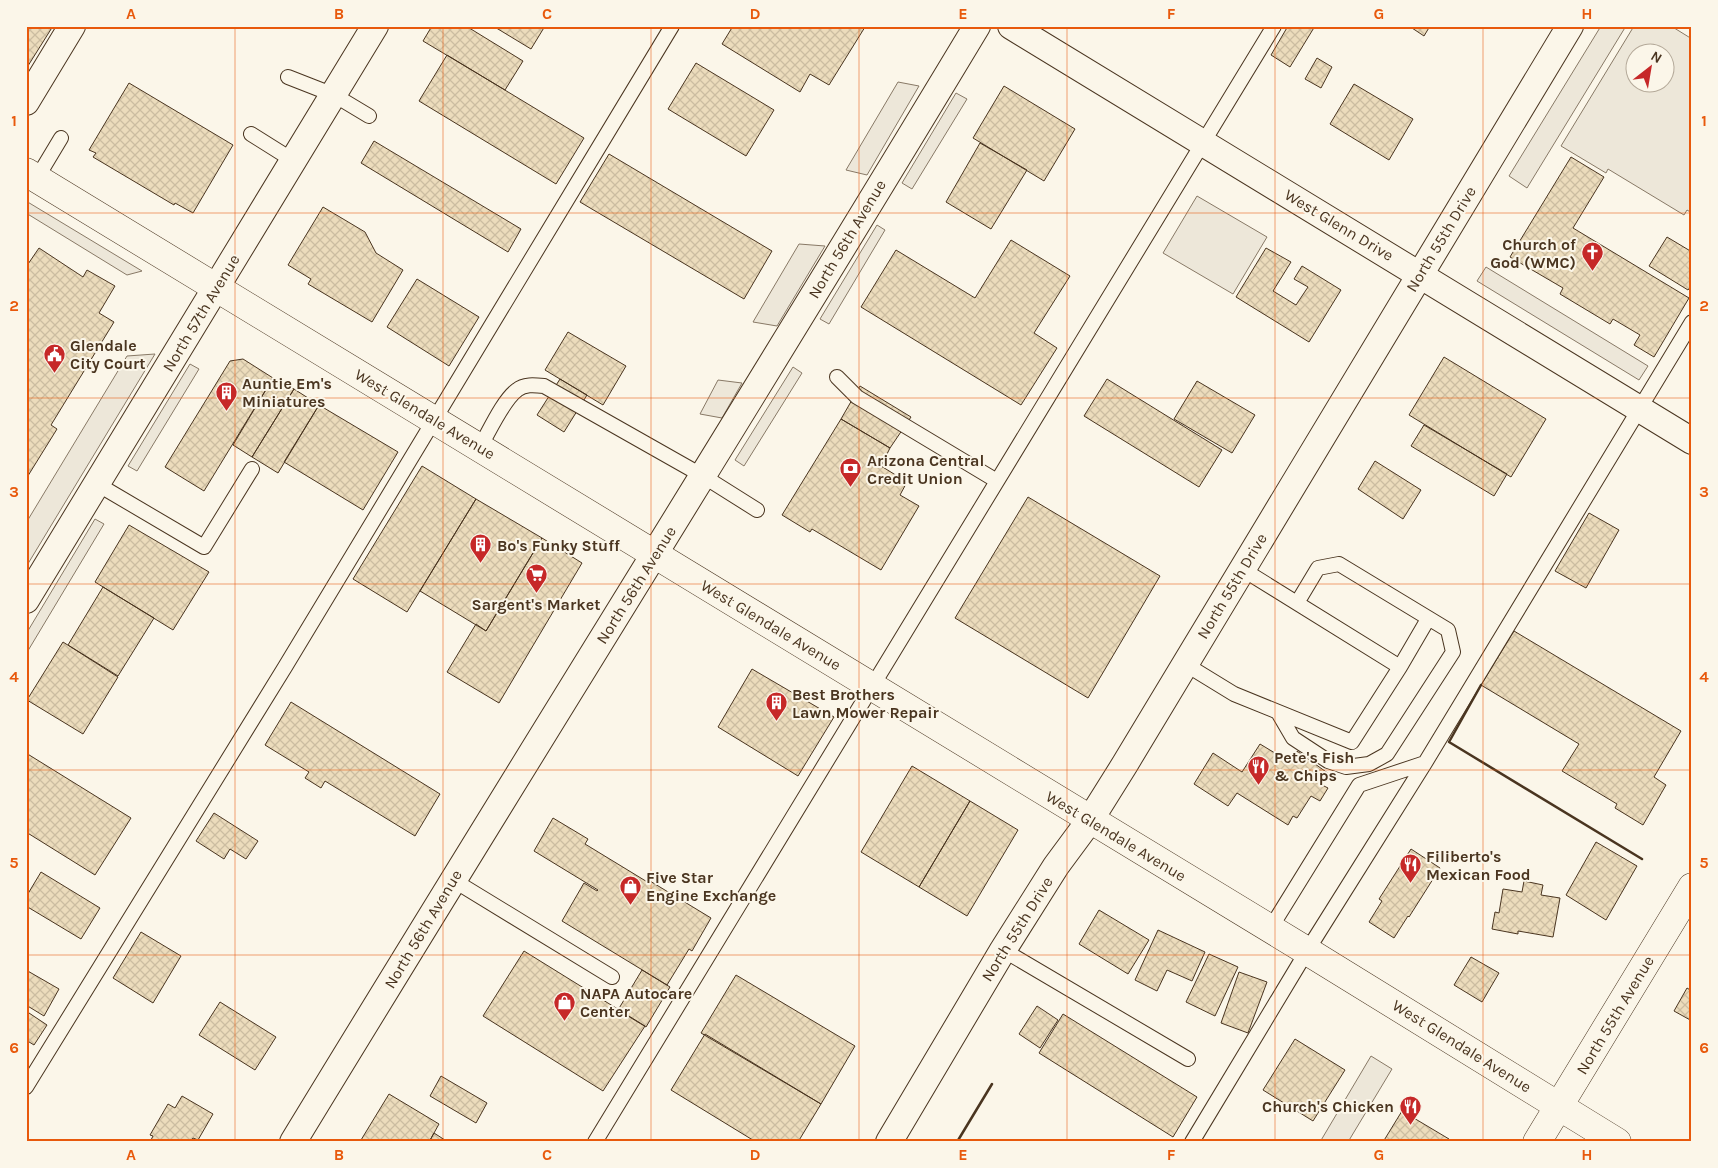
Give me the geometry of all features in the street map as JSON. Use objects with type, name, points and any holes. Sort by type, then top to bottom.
[{"type":"main road","name":"West Glendale Avenue","points":[[32,175],[1308,951],[1616,1142]]},
{"type":"main road","name":"North 55th Avenue","points":[[1537,1142],[1692,887]]},
{"type":"street","points":[[26,102],[72,26]]},
{"type":"street","name":"North 57th Avenue","points":[[26,600],[375,26]]},
{"type":"street","name":"North 56th Avenue","points":[[293,1142],[655,555],[977,26]]},
{"type":"street","name":"West Glenn Drive","points":[[1012,26],[1692,441]]},
{"type":"street","name":"North 55th Drive","points":[[889,1142],[1003,950],[1056,866],[1090,820],[1570,26]]},
{"type":"lane","points":[[26,1087],[252,722],[672,26]]},
{"type":"lane","points":[[595,1142],[1274,26]]},
{"type":"lane","points":[[288,77],[334,95],[369,116]]},
{"type":"lane","points":[[251,134],[294,161]]},
{"type":"lane","points":[[32,175],[61,138]]},
{"type":"lane","points":[[1192,1142],[1425,763],[1692,322]]},
{"type":"lane","points":[[837,377],[857,397],[997,481]]},
{"type":"lane","points":[[480,447],[508,400],[518,389],[530,385],[544,386],[703,476],[757,510]]},
{"type":"lane","points":[[97,484],[204,547],[252,469]]},
{"type":"lane","points":[[1279,714],[1293,738],[1328,761],[1346,767],[1369,764],[1387,754],[1453,652],[1448,630],[1338,564],[1318,568],[1297,603]]},
{"type":"lane","points":[[1242,569],[1400,668]]},
{"type":"lane","points":[[1185,664],[1234,694],[1279,714],[1352,742],[1400,668],[1428,619]]},
{"type":"lane","points":[[1270,928],[1359,785],[1425,763]]},
{"type":"lane","points":[[453,880],[612,977]]},
{"type":"lane","points":[[1003,950],[1188,1059]]},
{"type":"shaded area","points":[[1601,26],[1626,26],[1527,188],[1509,176]]},
{"type":"shaded area","points":[[1634,26],[1671,26],[1692,39],[1692,213],[1687,210],[1684,215],[1608,169],[1606,173],[1561,146]]},
{"type":"shaded area","points":[[898,82],[919,86],[867,175],[846,170]]},
{"type":"shaded area","points":[[956,93],[967,99],[912,189],[902,183]]},
{"type":"shaded area","points":[[1197,196],[1267,237],[1233,294],[1163,253]]},
{"type":"shaded area","points":[[26,201],[142,271],[127,275],[26,213]]},
{"type":"shaded area","points":[[877,225],[885,230],[829,324],[820,319]]},
{"type":"shaded area","points":[[799,244],[825,246],[777,326],[753,322]]},
{"type":"shaded area","points":[[1486,267],[1648,366],[1639,380],[1477,281]]},
{"type":"shaded area","points":[[155,354],[26,567],[26,523],[127,356]]},
{"type":"shaded area","points":[[190,364],[199,369],[137,471],[128,466]]},
{"type":"shaded area","points":[[793,367],[802,373],[744,466],[735,460]]},
{"type":"shaded area","points":[[718,380],[742,383],[722,418],[700,414]]},
{"type":"shaded area","points":[[95,519],[104,524],[26,654],[26,634]]},
{"type":"shaded area","points":[[1371,1056],[1392,1069],[1348,1142],[1320,1142]]},
{"type":"building","points":[[26,26],[53,26],[26,69]]},
{"type":"building","points":[[432,26],[466,26],[523,61],[505,90],[423,41]]},
{"type":"building","points":[[493,26],[545,26],[531,49]]},
{"type":"building","points":[[733,26],[865,27],[829,85],[810,74],[800,92],[722,44]]},
{"type":"building","points":[[1288,26],[1315,26],[1290,67],[1271,55]]},
{"type":"building","points":[[1409,26],[1430,26],[1424,36]]},
{"type":"building","points":[[447,55],[584,138],[556,184],[419,101]]},
{"type":"building","points":[[1317,58],[1332,67],[1321,88],[1305,79]]},
{"type":"building","points":[[696,63],[774,110],[746,156],[668,109]]},
{"type":"building","points":[[129,83],[233,145],[193,213],[175,203],[174,205],[93,157],[96,153],[89,150]]},
{"type":"building","points":[[1354,84],[1413,119],[1389,160],[1330,124]]},
{"type":"building","points":[[1004,86],[1075,129],[1044,181],[973,138]]},
{"type":"building","points":[[374,141],[521,229],[508,252],[361,163]]},
{"type":"building","points":[[980,143],[1027,170],[991,229],[946,202]]},
{"type":"building","points":[[609,154],[772,251],[744,299],[580,202]]},
{"type":"building","name":"Church of God (WMC)","points":[[1571,157],[1604,177],[1573,228],[1689,298],[1654,357],[1634,345],[1640,335],[1613,319],[1610,324],[1560,294],[1563,288],[1510,257]]},
{"type":"building","points":[[323,207],[365,232],[376,253],[403,270],[372,322],[308,284],[311,279],[288,265]]},
{"type":"building","points":[[1667,237],[1692,252],[1692,285],[1688,290],[1649,266]]},
{"type":"building","points":[[1011,240],[1070,276],[1034,333],[1057,348],[1021,405],[861,307],[896,250],[975,298]]},
{"type":"building","name":"Glendale City Court","points":[[39,248],[83,277],[87,270],[115,286],[99,313],[114,322],[51,425],[57,429],[26,479],[26,267]]},
{"type":"building","points":[[1266,248],[1291,262],[1273,291],[1296,305],[1308,287],[1294,279],[1302,266],[1341,290],[1309,342],[1236,297]]},
{"type":"building","points":[[417,279],[479,317],[449,366],[387,327]]},
{"type":"building","points":[[568,332],[626,366],[603,405],[545,370]]},
{"type":"building","points":[[1444,357],[1546,419],[1511,477],[1409,415]]},
{"type":"building","name":"Auntie Em's Miniatures","points":[[243,359],[273,378],[204,491],[165,467],[230,361]]},
{"type":"building","points":[[273,378],[294,389],[252,457],[233,445]]},
{"type":"building","points":[[560,379],[587,395],[564,432],[537,415]]},
{"type":"building","points":[[1107,379],[1222,450],[1199,487],[1084,416]]},
{"type":"building","points":[[1197,381],[1255,415],[1232,453],[1174,419]]},
{"type":"building","points":[[860,386],[911,417],[890,448],[841,419]]},
{"type":"building","points":[[294,389],[319,405],[278,473],[252,457]]},
{"type":"building","points":[[319,405],[398,452],[363,510],[284,462]]},
{"type":"building","name":"Arizona Central Credit Union","points":[[841,419],[890,448],[881,466],[907,482],[900,495],[919,506],[881,570],[812,529],[810,532],[782,515]]},
{"type":"building","points":[[1424,425],[1507,474],[1494,496],[1411,446]]},
{"type":"building","points":[[1375,461],[1421,490],[1403,519],[1358,489]]},
{"type":"building","points":[[422,466],[476,499],[407,612],[353,579]]},
{"type":"building","points":[[1028,497],[1160,576],[1088,698],[955,618]]},
{"type":"building","name":"Bo's Funky Stuff","points":[[476,499],[542,538],[486,631],[420,591]]},
{"type":"building","points":[[1589,513],[1619,530],[1586,588],[1555,571]]},
{"type":"building","points":[[129,525],[209,572],[173,630],[95,582]]},
{"type":"building","name":"Sargent's Market","points":[[542,538],[582,563],[499,703],[447,672],[476,624],[486,631]]},
{"type":"building","points":[[103,587],[154,618],[118,676],[68,645]]},
{"type":"building","points":[[1514,631],[1681,731],[1654,777],[1666,785],[1643,825],[1615,808],[1617,804],[1562,771],[1579,744],[1481,685]]},
{"type":"building","points":[[63,642],[118,677],[83,734],[27,700]]},
{"type":"building","name":"Best Brothers Lawn Mower Repair","points":[[752,669],[834,717],[798,776],[718,727]]},
{"type":"building","points":[[291,702],[440,794],[415,836],[325,781],[321,788],[305,778],[309,772],[265,745]]},
{"type":"building","name":"Pete's Fish & Chips","points":[[1260,744],[1288,761],[1294,752],[1296,753],[1297,751],[1329,774],[1322,785],[1328,788],[1320,801],[1311,796],[1297,818],[1293,816],[1288,825],[1237,793],[1228,806],[1194,784],[1213,753],[1242,772]]},
{"type":"building","points":[[26,753],[131,818],[95,875],[26,832]]},
{"type":"building","points":[[912,766],[970,801],[919,887],[861,852]]},
{"type":"building","points":[[970,801],[1018,830],[967,916],[919,887]]},
{"type":"building","points":[[214,813],[258,841],[246,859],[230,849],[224,859],[196,841]]},
{"type":"building","name":"Five Star Engine Exchange","points":[[553,818],[588,839],[585,844],[711,918],[692,951],[689,949],[667,985],[562,921],[584,883],[598,890],[534,851]]},
{"type":"building","points":[[1596,842],[1637,866],[1606,920],[1566,895]]},
{"type":"building","name":"Filiberto's Mexican Food","points":[[1411,849],[1440,868],[1394,938],[1369,922],[1382,901],[1379,899]]},
{"type":"building","points":[[41,872],[100,908],[81,939],[26,906],[26,897]]},
{"type":"building","points":[[1524,881],[1543,885],[1541,895],[1560,898],[1553,937],[1518,931],[1518,934],[1492,929],[1495,912],[1499,913],[1503,889],[1522,892]]},
{"type":"building","points":[[1099,910],[1149,940],[1128,974],[1079,944]]},
{"type":"building","points":[[1158,930],[1205,952],[1192,981],[1167,970],[1157,991],[1135,980]]},
{"type":"building","points":[[141,932],[181,956],[153,1003],[113,978]]},
{"type":"building","name":"NAPA Autocare Center","points":[[524,951],[645,1026],[603,1091],[483,1016]]},
{"type":"building","points":[[1209,954],[1238,967],[1215,1016],[1186,1002]]},
{"type":"building","points":[[1471,957],[1499,973],[1482,1002],[1454,985]]},
{"type":"building","points":[[26,970],[59,989],[44,1016],[26,1005]]},
{"type":"building","points":[[642,970],[670,987],[646,1027],[618,1010]]},
{"type":"building","points":[[1239,972],[1267,982],[1248,1033],[1221,1023]]},
{"type":"building","points":[[736,975],[855,1046],[821,1104],[701,1033]]},
{"type":"building","points":[[1687,988],[1692,991],[1692,1021],[1674,1011]]},
{"type":"building","points":[[220,1002],[276,1037],[255,1070],[199,1035]]},
{"type":"building","points":[[1037,1006],[1058,1020],[1040,1048],[1019,1034]]},
{"type":"building","points":[[26,1011],[47,1025],[34,1045],[26,1040]]},
{"type":"building","points":[[1063,1014],[1197,1097],[1173,1137],[1039,1053]]},
{"type":"building","points":[[705,1034],[821,1104],[798,1142],[756,1142],[671,1090]]},
{"type":"building","points":[[1295,1039],[1345,1070],[1313,1121],[1263,1090]]},
{"type":"building","points":[[441,1076],[487,1103],[476,1123],[430,1096]]},
{"type":"building","points":[[389,1094],[439,1124],[429,1142],[364,1142],[361,1140]]},
{"type":"building","points":[[182,1096],[213,1114],[198,1140],[193,1138],[190,1142],[150,1142],[153,1136],[150,1135],[168,1104],[175,1108]]},
{"type":"building","name":"Church's Chicken","points":[[1402,1111],[1449,1139],[1447,1142],[1383,1142]]},
{"type":"building","points":[[434,1133],[448,1142],[429,1142]]},
{"type":"wall","points":[[1481,685],[1449,742],[1642,859]]},
{"type":"wall","points":[[957,1142],[992,1084]]},
{"type":"place","name":"Church of God (WMC)","points":[[1592,272]]},
{"type":"place","name":"Glendale City Court","points":[[54,373]]},
{"type":"place","name":"Auntie Em's Miniatures","points":[[226,411]]},
{"type":"place","name":"Arizona Central Credit Union","points":[[851,488]]},
{"type":"place","name":"Bo's Funky Stuff","points":[[481,564]]},
{"type":"place","name":"Sargent's Market","points":[[536,594]]},
{"type":"place","name":"Best Brothers Lawn Mower Repair","points":[[776,722]]},
{"type":"place","name":"Pete's Fish & Chips","points":[[1258,785]]},
{"type":"place","name":"Filiberto's Mexican Food","points":[[1410,884]]},
{"type":"place","name":"Five Star Engine Exchange","points":[[630,905]]},
{"type":"place","name":"NAPA Autocare Center","points":[[564,1021]]},
{"type":"place","name":"Church's Chicken","points":[[1410,1125]]}]
